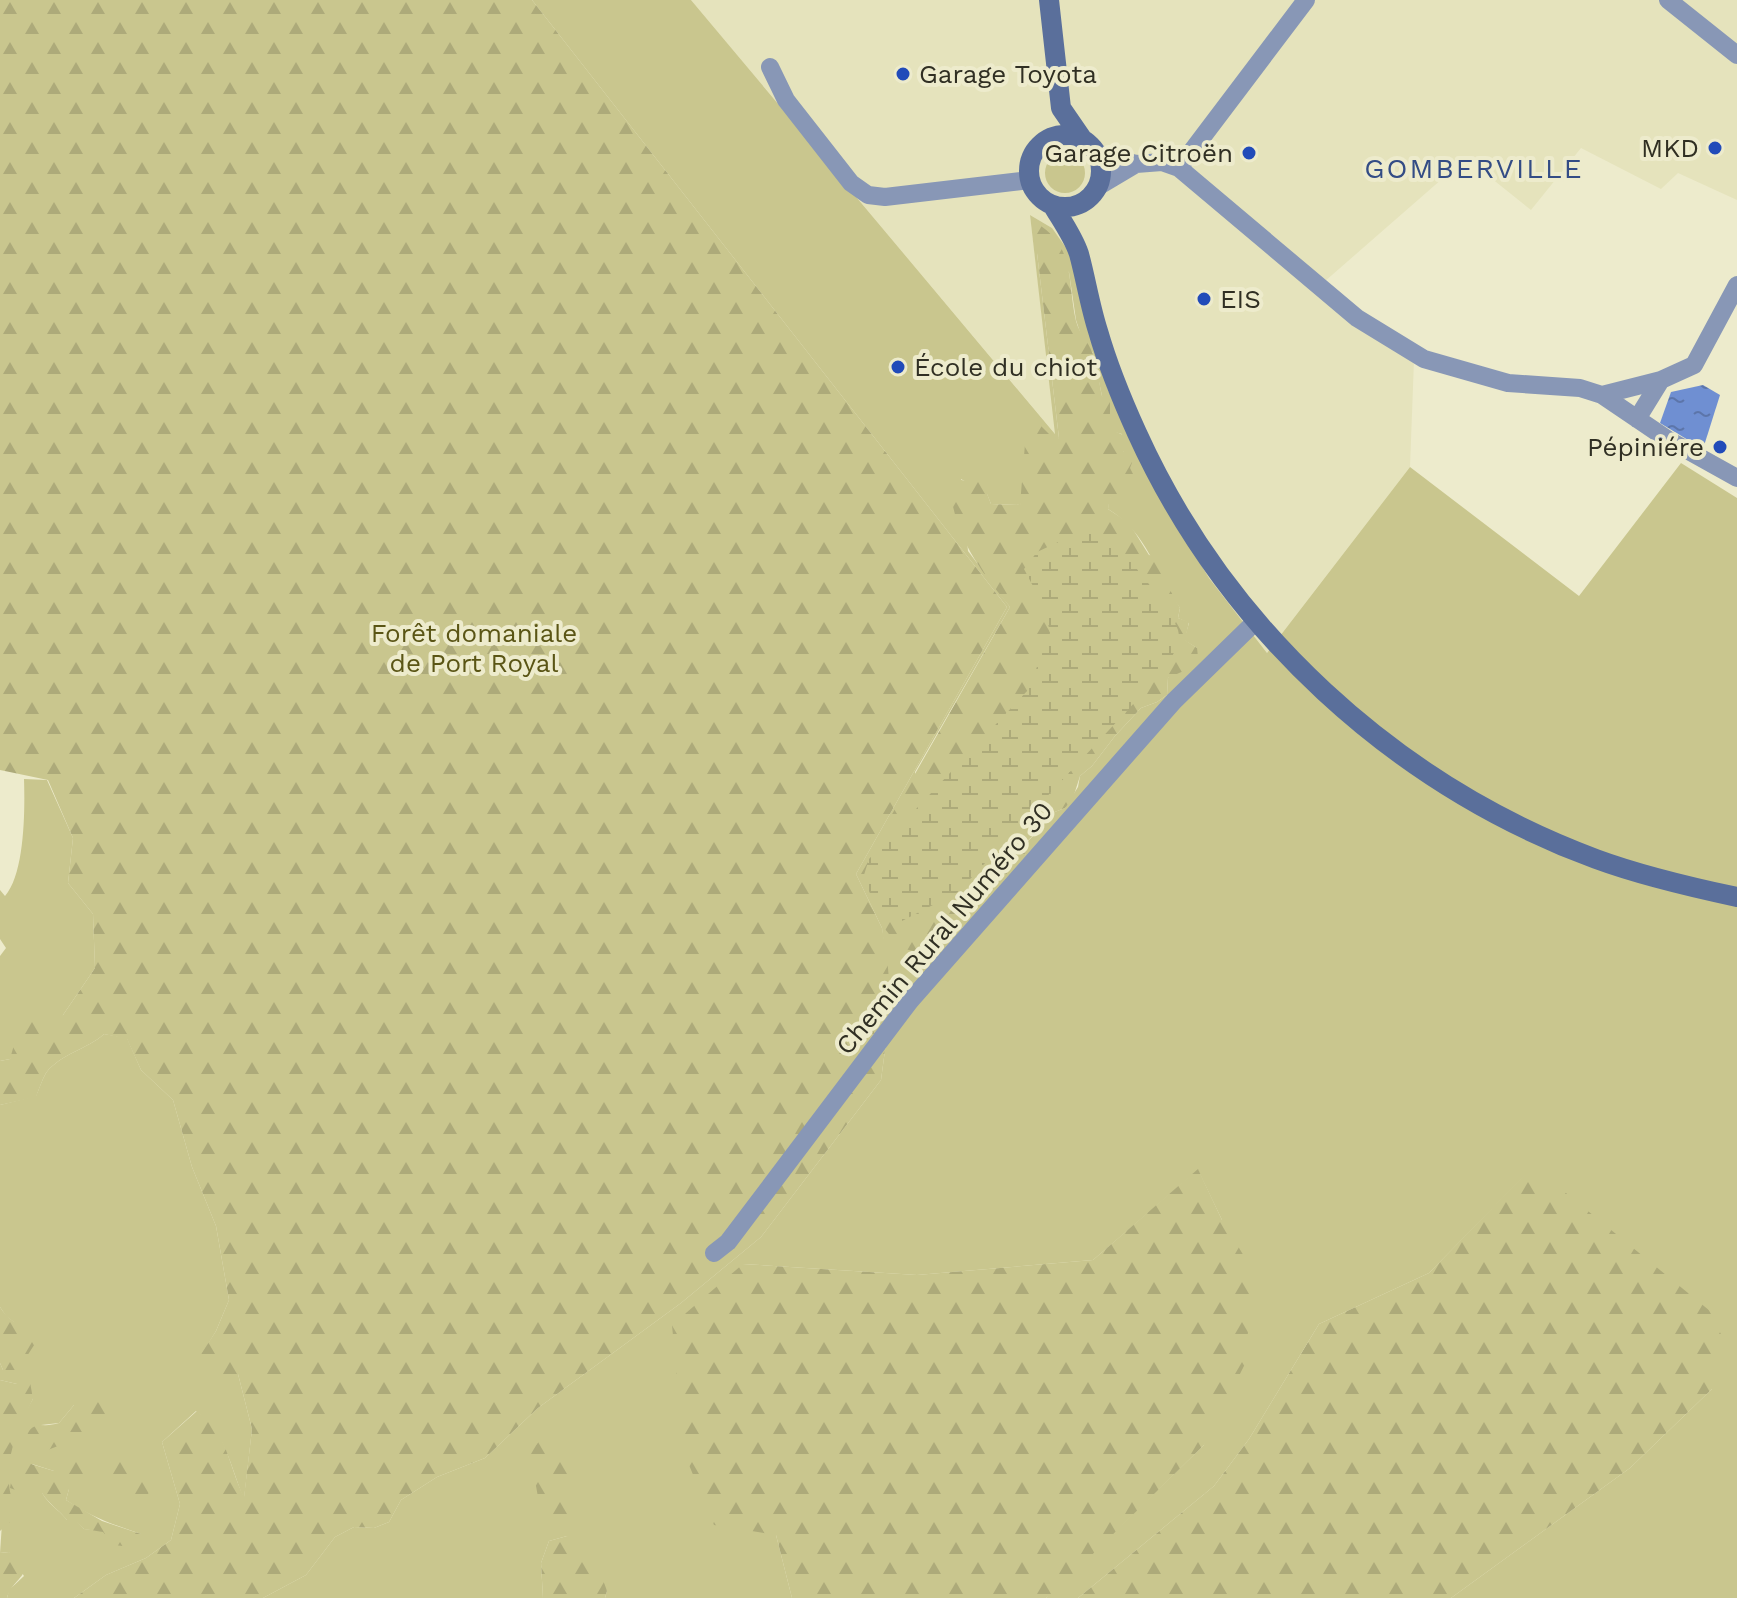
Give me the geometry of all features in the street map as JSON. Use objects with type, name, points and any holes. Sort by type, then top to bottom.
[{"type":"main road","points":[[1049,0],[1061,108],[1101,165],[1078,252]]},
{"type":"main road","points":[[1061,108],[1045,141],[1033,154],[1030,180],[1043,200],[1053,206],[1065,208],[1092,194]]},
{"type":"main road","points":[[1045,141],[1064,135],[1091,147]]},
{"type":"main road","points":[[1053,206],[1078,252],[1107,362],[1138,436],[1189,529],[1225,583],[1288,657],[1363,727],[1429,775],[1485,808],[1596,859],[1737,897]]},
{"type":"street","points":[[1179,168],[1306,0]]},
{"type":"street","points":[[1668,0],[1737,55]]},
{"type":"street","points":[[770,67],[786,100],[851,183],[868,195],[885,197],[1030,180]]},
{"type":"street","points":[[1091,147],[1136,164],[1162,162],[1179,168],[1357,318],[1424,359],[1508,383],[1580,388],[1602,395],[1667,439],[1737,478]]},
{"type":"street","points":[[1092,194],[1136,164]]},
{"type":"street","points":[[1602,395],[1661,380],[1694,365],[1737,285]]},
{"type":"street","points":[[1637,419],[1661,380]]},
{"type":"street","name":"Chemin Rural Numéro 30","points":[[714,1253],[728,1242],[910,1001],[1174,701],[1256,621]]},
{"type":"shaded area","points":[[691,0],[1737,0],[1737,200],[1678,173],[1661,189],[1581,148],[1531,210],[1466,158],[1324,282],[1414,360],[1410,467],[1267,653],[1209,578],[1150,481],[1108,390],[1052,228],[1030,215],[1056,435]]},
{"type":"green space","name":"Forêt domaniale de Port Royal","points":[[0,0],[532,0],[1007,607],[856,874],[882,928],[887,956],[891,1005],[881,1080],[761,1237],[681,1303],[538,1408],[485,1458],[437,1477],[401,1500],[389,1522],[374,1528],[354,1527],[335,1537],[306,1575],[263,1598],[74,1598],[106,1575],[146,1558],[171,1540],[180,1504],[162,1442],[197,1411],[208,1420],[221,1440],[244,1497],[252,1429],[238,1374],[216,1383],[198,1359],[216,1331],[229,1300],[216,1226],[192,1167],[173,1100],[141,1070],[127,1039],[104,1034],[52,1066],[36,1097],[0,1105],[0,1061],[10,1059],[21,1020],[63,1015],[95,968],[93,914],[68,883],[73,838],[48,780],[0,770]]},
{"type":"green space","points":[[532,0],[691,0],[1055,434],[1030,215],[1052,228],[1069,252],[1108,390],[1150,481],[1209,578],[1267,653],[1410,467],[1579,596],[1681,463],[1737,498],[1737,1598],[1451,1598],[1630,1468],[1712,1389],[1533,1167],[1429,1273],[1319,1324],[1249,1439],[1214,1486],[1078,1598],[1046,1598],[1204,1445],[1222,1220],[1198,1170],[1093,1260],[917,1275],[743,1264],[776,1535],[792,1598],[605,1598],[607,1591],[567,1536],[549,1541],[541,1563],[543,1598],[263,1598],[306,1575],[335,1537],[354,1527],[374,1528],[389,1522],[401,1500],[437,1477],[485,1458],[538,1408],[681,1303],[761,1237],[881,1080],[891,1005],[882,928],[856,874],[1007,607]],"holes":[[[1037,253],[1069,272],[1076,320],[1082,338],[1093,353],[1102,396],[1114,432],[1122,434],[1123,451],[1129,468],[1122,491],[1109,498],[1108,509],[1133,530],[1150,554],[1180,608],[1178,618],[1189,623],[1184,640],[1197,648],[1168,678],[1167,695],[1141,708],[1080,776],[1078,787],[1065,808],[1047,815],[1043,826],[1021,848],[1027,857],[967,925],[918,952],[915,772],[1010,607],[968,551],[961,479],[987,494],[991,504],[1020,505],[1059,438]]]},
{"type":"green space","points":[[1065,153],[1079,159],[1085,173],[1079,187],[1065,193],[1051,187],[1045,173],[1051,159]]},
{"type":"green space","points":[[1036,223],[1049,232],[1064,254],[1076,321],[1095,359],[1102,396],[1110,401],[1110,416],[1116,418],[1114,431],[1128,437],[1129,444],[1123,451],[1133,460],[1130,468],[1136,480],[1129,490],[1110,498],[1108,509],[1129,523],[1149,555],[1171,559],[1175,569],[1165,581],[1180,608],[1178,618],[1189,622],[1185,640],[1197,648],[1198,657],[1188,669],[1168,678],[1167,695],[1141,708],[1080,776],[1073,798],[1065,808],[1047,815],[1043,826],[1021,847],[1027,857],[967,925],[918,952],[900,948],[885,929],[858,874],[1010,607],[987,577],[962,535],[949,482],[953,478],[970,482],[977,480],[983,483],[991,504],[1020,505],[1026,432],[1038,423],[1055,440],[1059,438]]},
{"type":"green space","points":[[1086,529],[1112,541],[1146,580],[1174,621],[1179,635],[1177,646],[1164,671],[958,892],[900,922],[879,913],[863,878],[869,859],[1028,690],[1050,633],[1045,609],[1024,569],[1037,552]]},
{"type":"green space","points":[[24,779],[47,780],[73,838],[68,883],[93,914],[95,968],[63,1015],[10,1059],[0,1061],[0,956],[6,948],[0,939],[0,890],[5,896],[17,872],[24,823]]},
{"type":"green space","points":[[104,1034],[127,1038],[141,1070],[173,1100],[192,1167],[216,1226],[229,1300],[216,1331],[199,1359],[238,1374],[252,1429],[244,1499],[221,1440],[196,1411],[162,1442],[180,1504],[171,1540],[146,1558],[106,1575],[74,1598],[7,1598],[9,1590],[24,1576],[9,1552],[0,1553],[4,1494],[1,1480],[5,1446],[33,1399],[17,1384],[0,1380],[0,1363],[3,1370],[19,1326],[0,1307],[0,1105],[36,1096],[52,1066]],"holes":[[[74,1405],[83,1432],[41,1425],[59,1423]],[[32,1464],[54,1471],[69,1489],[66,1500],[75,1506],[141,1534],[84,1529],[75,1519],[67,1520],[45,1497]]]},
{"type":"green space","points":[[1533,1166],[1710,1311],[1727,1347],[1712,1389],[1630,1468],[1451,1598],[1078,1598],[1214,1486],[1249,1439],[1319,1324],[1429,1273]]},
{"type":"green space","points":[[1198,1169],[1222,1220],[1250,1266],[1247,1360],[1204,1445],[1053,1593],[1046,1598],[792,1598],[776,1535],[714,1525],[684,1453],[672,1325],[743,1264],[917,1275],[1093,1260]]},
{"type":"green space","points":[[0,1307],[13,1321],[32,1328],[38,1339],[18,1370],[3,1370],[0,1363]]},
{"type":"green space","points":[[0,1380],[17,1384],[30,1382],[33,1399],[12,1451],[9,1478],[14,1506],[10,1522],[0,1531]]},
{"type":"green space","points":[[92,1398],[109,1409],[103,1424],[83,1432],[69,1432],[63,1444],[40,1453],[28,1450],[25,1445],[32,1428],[59,1423],[74,1405]]},
{"type":"green space","points":[[547,1431],[566,1444],[575,1488],[573,1517],[555,1526],[540,1508],[530,1453]]},
{"type":"green space","points":[[136,1454],[149,1468],[150,1489],[148,1495],[126,1498],[106,1487],[104,1475],[108,1463]]},
{"type":"green space","points":[[74,1456],[84,1467],[82,1479],[69,1489],[66,1500],[102,1521],[141,1534],[144,1543],[131,1547],[114,1545],[103,1532],[84,1529],[75,1520],[67,1520],[42,1493],[10,1488],[14,1466],[31,1464],[54,1471],[61,1461]]},
{"type":"green space","points":[[567,1536],[588,1538],[607,1591],[605,1598],[543,1598],[541,1563],[549,1541]]},
{"type":"green space","points":[[9,1552],[28,1563],[7,1598],[0,1598],[0,1553]]},
{"type":"water","points":[[1703,385],[1720,395],[1703,449],[1660,423],[1671,392]]},
{"type":"place","name":"Garage Toyota","points":[[903,74]]},
{"type":"place","name":"MKD","points":[[1715,148]]},
{"type":"place","name":"Garage Citroën","points":[[1249,153]]},
{"type":"place","name":"EIS","points":[[1204,299]]},
{"type":"place","name":"École du chiot","points":[[898,367]]},
{"type":"place","name":"Pépiniére","points":[[1720,447]]},
{"type":"district","name":"GOMBERVILLE","points":[[1474,168]]}]
